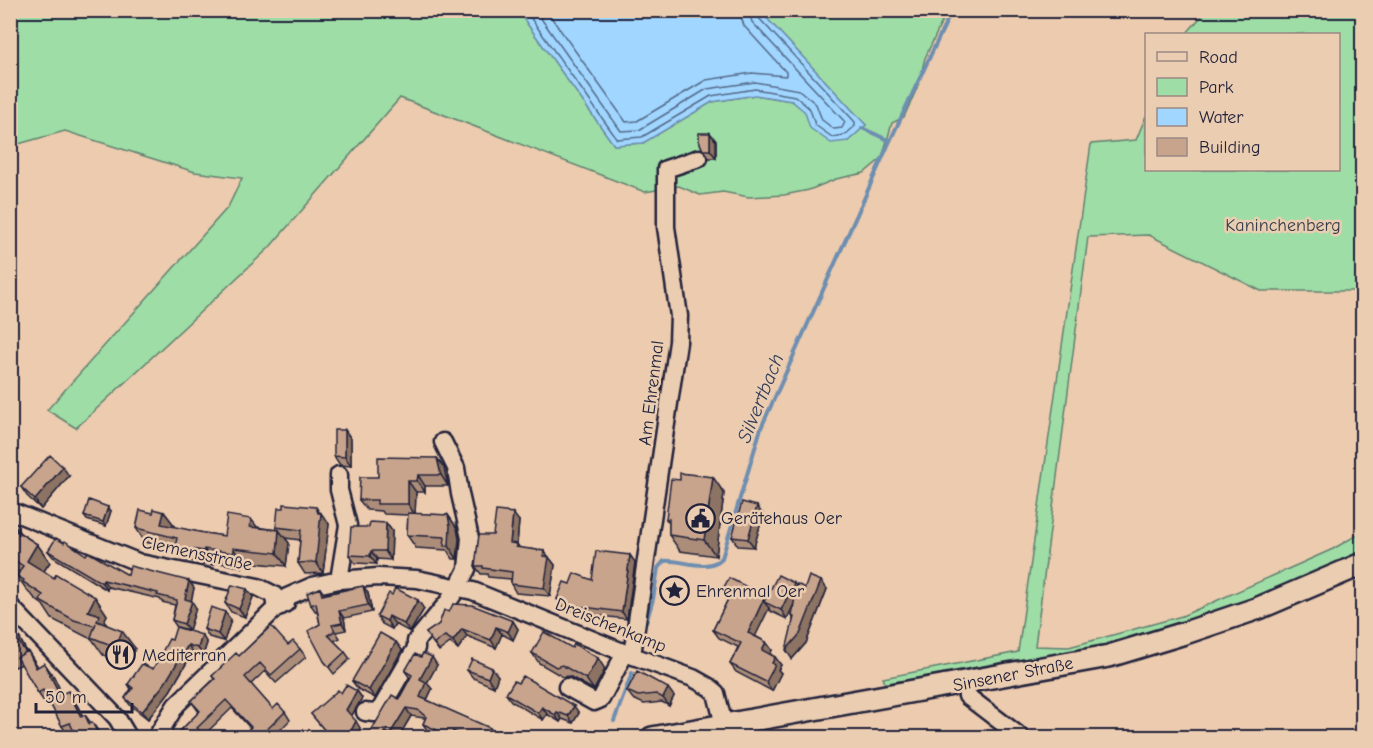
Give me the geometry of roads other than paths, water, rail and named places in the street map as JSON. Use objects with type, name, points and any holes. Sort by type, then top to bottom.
[{"type":"main road","name":"Sinsener Straße","points":[[652,738],[1108,656],[1259,608],[1362,564]]},
{"type":"street","name":"Am Ehrenmal","points":[[628,654],[678,342],[679,316],[666,227],[666,169],[699,158]]},
{"type":"street","points":[[365,712],[374,713],[380,710],[416,648],[416,641],[458,587],[467,569],[470,538],[456,468],[443,442]]},
{"type":"street","points":[[339,475],[339,490],[348,525],[339,580]]},
{"type":"street","name":"Clemensstraße","points":[[11,511],[140,563],[258,587],[280,599]]},
{"type":"street","name":"Dreischenkamp","points":[[156,738],[176,705],[280,599],[312,586],[339,580],[378,577],[417,579],[458,587],[505,602],[628,654],[693,678],[716,693],[724,725]]},
{"type":"street","points":[[10,606],[117,718],[129,738]]},
{"type":"street","points":[[567,687],[594,702],[601,699],[628,654]]},
{"type":"street","points":[[965,683],[967,696],[1022,738]]},
{"type":"water","points":[[518,11],[760,11],[866,125],[848,141],[831,143],[810,128],[805,112],[792,101],[755,95],[712,102],[643,143],[614,145]]},
{"type":"waterway","name":"Silvertbach","points":[[646,623],[658,568],[664,561],[709,565],[722,558],[761,428],[890,141],[952,10]]},
{"type":"waterway","name":"Silvertbach","points":[[862,128],[890,141]]},
{"type":"waterway","name":"Silvertbach","points":[[614,721],[632,673]]},
{"type":"place","name":"Gerätehaus Oer","points":[[700,518]]},
{"type":"place","name":"Ehrenmal Oer","points":[[675,591]]},
{"type":"place","name":"Mediterran","points":[[121,655]]},
{"type":"park label","name":"Kaninchenberg","points":[[1283,225]]}]
